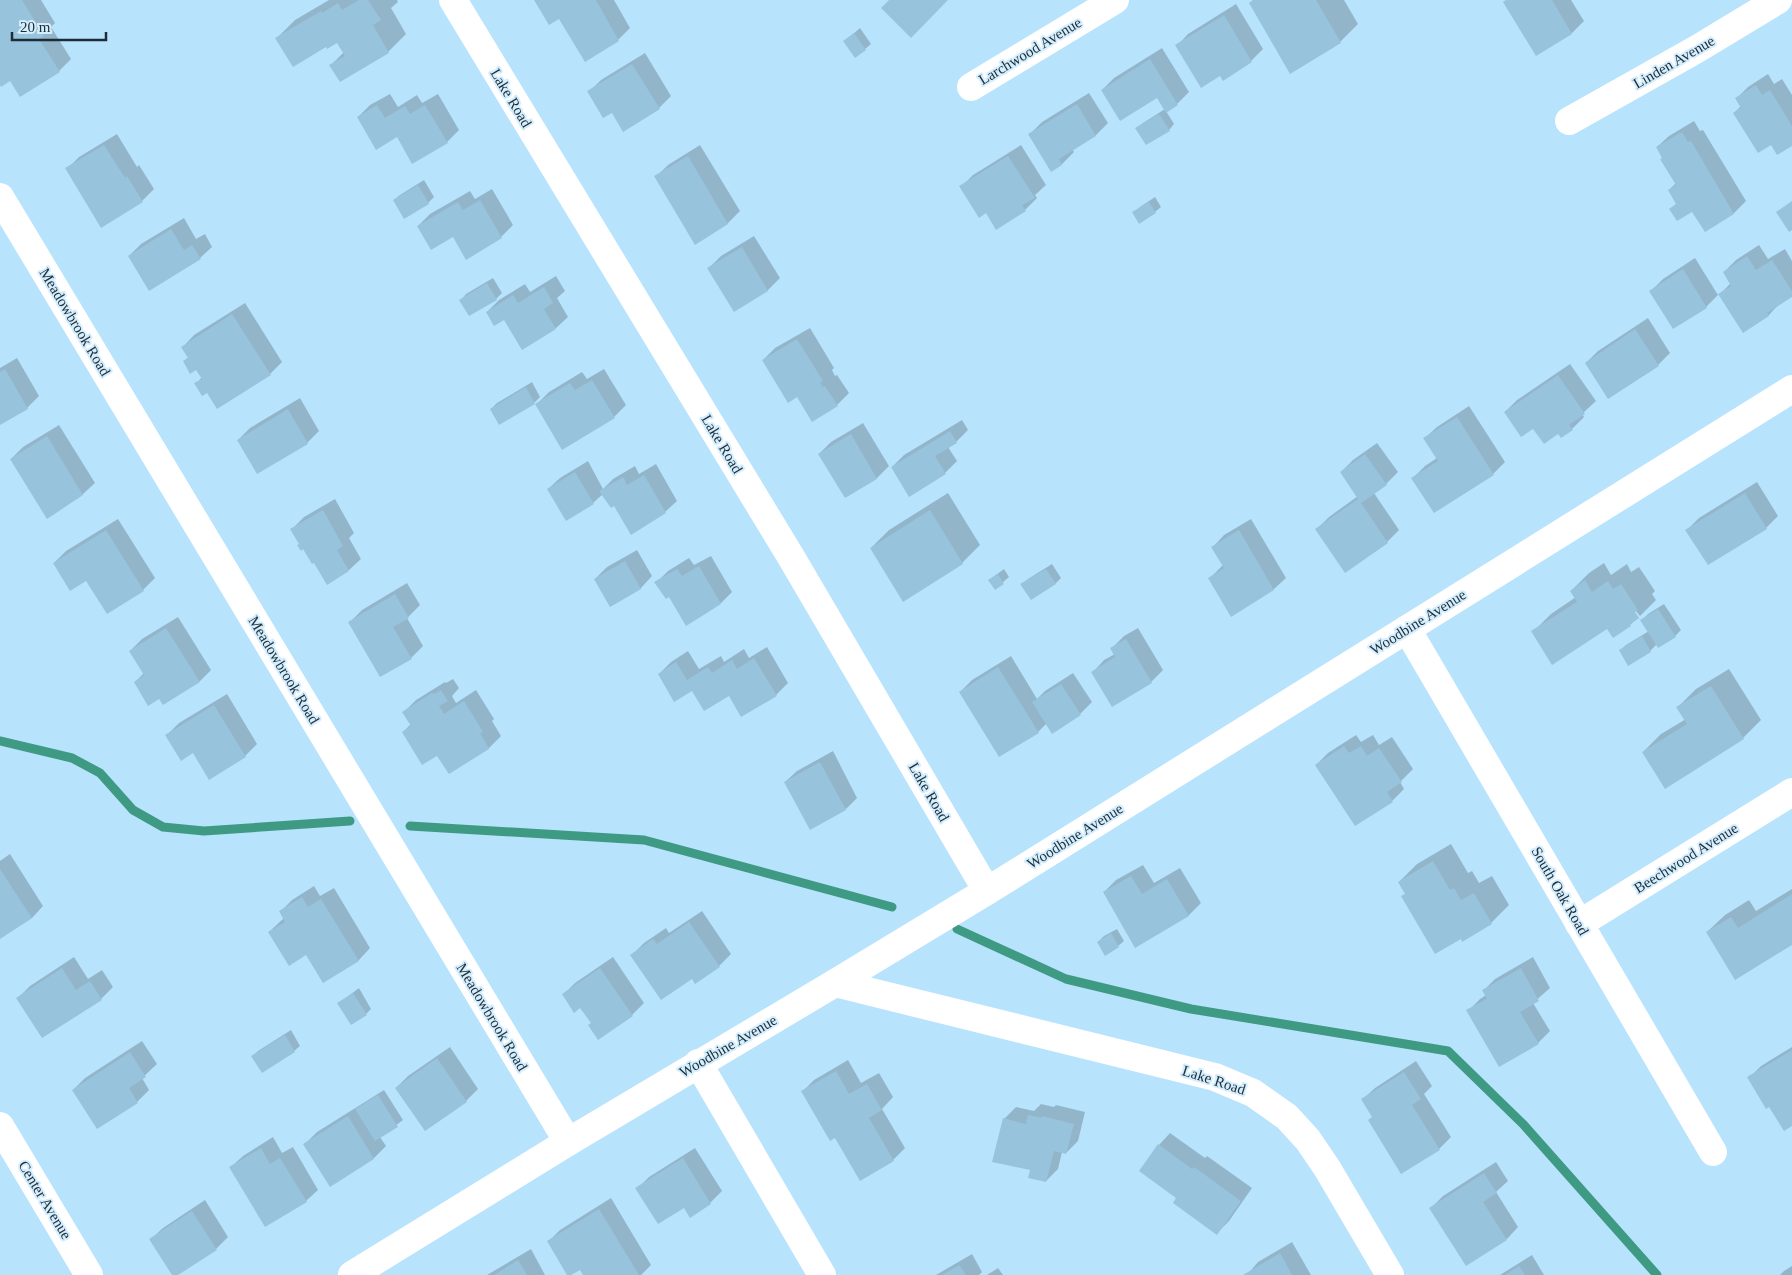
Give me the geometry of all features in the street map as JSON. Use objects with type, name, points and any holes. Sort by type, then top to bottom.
[{"type":"street","name":"Lake Road","points":[[452,0],[791,557],[987,891]]},
{"type":"street","name":"Larchwood Avenue","points":[[971,87],[1115,0]]},
{"type":"street","name":"Linden Avenue","points":[[1569,121],[1698,49],[1778,0]]},
{"type":"street","name":"Meadowbrook Road","points":[[0,197],[568,1142]]},
{"type":"street","name":"Woodbine Avenue","points":[[352,1275],[698,1063],[987,891],[1792,389]]},
{"type":"street","name":"South Oak Road","points":[[1407,629],[1712,1152]]},
{"type":"street","name":"Beechwood Avenue","points":[[1579,924],[1792,792]]},
{"type":"street","name":"Lake Road","points":[[835,983],[1215,1076],[1254,1093],[1287,1117],[1308,1140],[1327,1168],[1390,1275]]},
{"type":"street","points":[[698,1063],[822,1275]]},
{"type":"street","name":"Center Avenue","points":[[0,1126],[89,1275]]},
{"type":"building","points":[[0,0],[22,0],[44,36],[39,39],[60,72],[20,97],[10,81],[1,87],[0,85]]},
{"type":"building","points":[[359,0],[368,0],[381,20],[373,25],[389,53],[340,82],[329,65],[345,56],[337,43],[327,49],[326,47],[293,67],[275,38],[338,3],[342,10]]},
{"type":"building","points":[[534,0],[596,0],[619,41],[585,62],[559,19],[549,25]]},
{"type":"building","points":[[889,0],[948,0],[911,38],[881,8]]},
{"type":"building","points":[[1254,0],[1316,0],[1341,43],[1290,74],[1249,3]]},
{"type":"building","points":[[1506,0],[1552,0],[1572,34],[1536,56],[1503,2]]},
{"type":"building","points":[[1224,15],[1252,62],[1223,81],[1220,76],[1201,88],[1175,45]]},
{"type":"building","points":[[854,33],[866,50],[855,58],[843,41]]},
{"type":"building","points":[[1150,59],[1178,105],[1166,113],[1157,98],[1120,121],[1101,90]]},
{"type":"building","points":[[632,64],[660,109],[623,132],[612,113],[603,118],[587,91]]},
{"type":"building","points":[[1756,85],[1762,95],[1770,90],[1792,126],[1792,146],[1777,155],[1771,145],[1758,153],[1733,113],[1741,108],[1735,98]]},
{"type":"building","points":[[1077,104],[1096,136],[1059,159],[1062,165],[1051,172],[1028,134]]},
{"type":"building","points":[[377,105],[385,118],[405,106],[410,114],[425,105],[448,143],[412,164],[397,137],[376,150],[357,117]]},
{"type":"building","points":[[1159,114],[1170,131],[1146,145],[1135,128]]},
{"type":"building","points":[[1682,132],[1688,142],[1691,141],[1734,214],[1705,232],[1692,212],[1677,221],[1669,209],[1676,204],[1668,190],[1676,185],[1660,159],[1662,158],[1656,147]]},
{"type":"building","points":[[104,145],[143,202],[101,228],[65,168]]},
{"type":"building","points":[[688,156],[728,224],[695,245],[654,176]]},
{"type":"building","points":[[1008,156],[1035,198],[1022,205],[1026,211],[996,230],[986,213],[979,218],[959,186]]},
{"type":"building","points":[[418,185],[429,204],[404,219],[393,200]]},
{"type":"building","points":[[480,200],[502,238],[466,260],[453,237],[431,250],[417,226],[458,202],[463,210]]},
{"type":"building","points":[[1792,201],[1792,230],[1789,232],[1776,212]]},
{"type":"building","points":[[1149,202],[1156,213],[1139,224],[1132,212]]},
{"type":"building","points":[[171,229],[184,250],[192,245],[201,259],[149,291],[128,256]]},
{"type":"building","points":[[742,247],[768,291],[734,312],[707,268]]},
{"type":"building","points":[[1747,256],[1756,270],[1772,260],[1792,291],[1792,297],[1767,313],[1769,316],[1743,333],[1718,294],[1731,286],[1723,272]]},
{"type":"building","points":[[1683,269],[1707,308],[1673,329],[1649,291]]},
{"type":"building","points":[[487,283],[497,300],[469,316],[459,300]]},
{"type":"building","points":[[544,287],[553,303],[544,309],[556,329],[522,350],[504,320],[494,326],[486,312],[513,295],[518,303]]},
{"type":"building","points":[[232,314],[271,375],[217,409],[207,393],[202,396],[194,383],[202,379],[196,370],[190,374],[183,361],[188,358],[181,347]]},
{"type":"building","points":[[1635,329],[1659,366],[1608,399],[1585,363]]},
{"type":"building","points":[[797,339],[823,381],[820,383],[823,387],[825,386],[838,406],[812,422],[797,397],[788,403],[762,360]]},
{"type":"building","points":[[5,369],[28,409],[0,425],[0,372]]},
{"type":"building","points":[[1558,375],[1585,414],[1569,425],[1573,430],[1561,438],[1558,434],[1544,444],[1533,429],[1521,437],[1504,412]]},
{"type":"building","points":[[592,380],[615,418],[562,450],[535,404],[570,383],[575,390]]},
{"type":"building","points":[[526,387],[535,404],[499,425],[490,409]]},
{"type":"building","points":[[288,409],[308,444],[257,474],[237,440]]},
{"type":"building","points":[[1457,417],[1494,475],[1434,513],[1411,478],[1438,461],[1423,438]]},
{"type":"building","points":[[950,431],[957,443],[935,456],[946,474],[909,497],[891,467]]},
{"type":"building","points":[[851,434],[877,479],[845,498],[818,454]]},
{"type":"building","points":[[47,436],[83,495],[47,519],[10,459]]},
{"type":"building","points":[[1365,454],[1387,485],[1361,503],[1388,543],[1345,573],[1315,529],[1358,499],[1340,472]]},
{"type":"building","points":[[575,472],[594,504],[566,521],[547,489]]},
{"type":"building","points":[[644,475],[666,513],[631,535],[614,506],[611,508],[599,491],[623,477],[627,485]]},
{"type":"building","points":[[1745,493],[1767,529],[1708,565],[1685,530]]},
{"type":"building","points":[[323,510],[343,546],[337,550],[349,571],[327,585],[314,563],[312,564],[303,549],[301,551],[297,545],[299,544],[290,529]]},
{"type":"building","points":[[930,510],[963,564],[903,602],[870,548]]},
{"type":"building","points":[[106,530],[144,591],[107,614],[86,581],[70,591],[53,563]]},
{"type":"building","points":[[1239,530],[1274,590],[1231,617],[1208,578],[1224,568],[1211,547]]},
{"type":"building","points":[[625,561],[641,589],[610,607],[594,579]]},
{"type":"building","points":[[699,566],[721,604],[686,626],[669,597],[666,599],[654,582],[677,569],[682,576]]},
{"type":"building","points":[[1046,569],[1056,584],[1031,600],[1020,584]]},
{"type":"building","points":[[998,574],[1004,584],[995,590],[988,580]]},
{"type":"building","points":[[1585,580],[1592,592],[1608,581],[1613,589],[1621,584],[1638,610],[1635,612],[1639,618],[1613,638],[1607,629],[1552,665],[1531,631],[1577,602],[1570,591]]},
{"type":"building","points":[[395,594],[409,618],[393,627],[412,659],[380,677],[348,622]]},
{"type":"building","points":[[1658,609],[1676,637],[1658,648],[1640,620]]},
{"type":"building","points":[[166,628],[200,682],[163,705],[159,699],[148,706],[134,682],[144,675],[129,651]]},
{"type":"building","points":[[1642,636],[1651,652],[1628,666],[1619,650]]},
{"type":"building","points":[[1126,639],[1152,683],[1112,707],[1091,672],[1115,657],[1110,648]]},
{"type":"building","points":[[754,658],[777,696],[741,717],[729,696],[704,711],[692,691],[674,702],[658,674],[676,662],[687,680],[708,667],[712,673],[732,660],[737,669]]},
{"type":"building","points":[[998,667],[1039,733],[999,757],[959,692]]},
{"type":"building","points":[[1061,684],[1081,715],[1052,734],[1032,702]]},
{"type":"building","points":[[1711,686],[1744,739],[1665,789],[1642,752],[1687,724],[1676,707]]},
{"type":"building","points":[[441,690],[448,701],[439,706],[444,714],[464,701],[483,732],[480,733],[489,749],[449,774],[437,756],[422,765],[402,732],[411,726],[402,712],[432,693],[434,694]]},
{"type":"building","points":[[214,705],[246,757],[209,780],[193,753],[181,761],[165,735]]},
{"type":"building","points":[[1344,746],[1349,753],[1361,746],[1367,756],[1379,748],[1402,782],[1387,792],[1393,802],[1355,826],[1315,765]]},
{"type":"building","points":[[820,762],[846,810],[810,830],[784,782]]},
{"type":"building","points":[[1433,861],[1450,890],[1454,888],[1461,900],[1474,893],[1492,924],[1462,942],[1461,939],[1435,954],[1401,896],[1405,894],[1398,882]]},
{"type":"building","points":[[0,869],[32,918],[0,939]]},
{"type":"building","points":[[1131,876],[1142,894],[1167,879],[1189,916],[1135,948],[1103,892]]},
{"type":"building","points":[[1792,894],[1792,945],[1735,980],[1706,932],[1731,917],[1738,928]]},
{"type":"building","points":[[302,897],[308,907],[321,899],[359,961],[323,983],[306,955],[289,966],[268,932],[285,922],[279,911]]},
{"type":"building","points":[[689,922],[720,967],[695,984],[692,979],[661,1000],[630,955],[653,939],[657,944]]},
{"type":"building","points":[[1111,933],[1119,947],[1105,956],[1097,942]]},
{"type":"building","points":[[62,968],[76,990],[90,981],[102,1000],[42,1038],[16,998]]},
{"type":"building","points":[[600,968],[633,1016],[598,1040],[588,1025],[591,1023],[580,1008],[574,1013],[562,994]]},
{"type":"building","points":[[1521,968],[1539,1001],[1520,1012],[1539,1044],[1499,1067],[1466,1010],[1487,999],[1482,990]]},
{"type":"building","points":[[353,993],[367,1015],[351,1025],[337,1003]]},
{"type":"building","points":[[285,1035],[295,1052],[262,1073],[251,1056]]},
{"type":"building","points":[[1792,1050],[1792,1126],[1784,1131],[1769,1107],[1766,1109],[1747,1077]]},
{"type":"building","points":[[130,1052],[146,1077],[129,1088],[138,1103],[97,1129],[72,1090]]},
{"type":"building","points":[[437,1058],[467,1102],[425,1131],[395,1088]]},
{"type":"building","points":[[836,1071],[849,1094],[867,1084],[882,1110],[869,1118],[894,1161],[860,1181],[835,1138],[830,1141],[801,1091]]},
{"type":"building","points":[[1404,1072],[1421,1099],[1412,1105],[1440,1150],[1401,1174],[1368,1120],[1372,1117],[1361,1099]]},
{"type":"building","points":[[378,1095],[398,1127],[375,1141],[355,1109]]},
{"type":"building","points":[[1028,1115],[1042,1118],[1042,1116],[1074,1124],[1066,1154],[1054,1151],[1046,1182],[1028,1178],[1030,1170],[992,1162],[1003,1118],[1026,1124]]},
{"type":"building","points":[[348,1116],[374,1159],[330,1187],[303,1144]]},
{"type":"building","points":[[1158,1144],[1241,1201],[1217,1235],[1173,1203],[1176,1198],[1139,1171]]},
{"type":"building","points":[[261,1148],[270,1164],[280,1158],[307,1202],[265,1227],[229,1167]]},
{"type":"building","points":[[683,1158],[711,1204],[690,1218],[684,1208],[658,1224],[635,1188]]},
{"type":"building","points":[[1484,1173],[1497,1193],[1483,1202],[1507,1240],[1466,1266],[1429,1208]]},
{"type":"building","points":[[599,1209],[639,1275],[583,1275],[580,1270],[567,1275],[547,1241]]},
{"type":"building","points":[[192,1211],[217,1250],[178,1275],[172,1275],[149,1239]]},
{"type":"building","points":[[1280,1253],[1292,1275],[1243,1275]]},
{"type":"building","points":[[518,1260],[527,1275],[494,1275]]},
{"type":"building","points":[[959,1265],[966,1275],[942,1275]]},
{"type":"building","points":[[1519,1266],[1525,1275],[1505,1275]]},
{"type":"waterway","points":[[0,741],[72,758],[100,773],[133,810],[163,827],[204,831],[350,821]]},
{"type":"waterway","points":[[410,826],[644,840],[892,907]]},
{"type":"waterway","points":[[957,929],[1066,979],[1191,1009],[1448,1051],[1523,1124],[1657,1275]]}]
